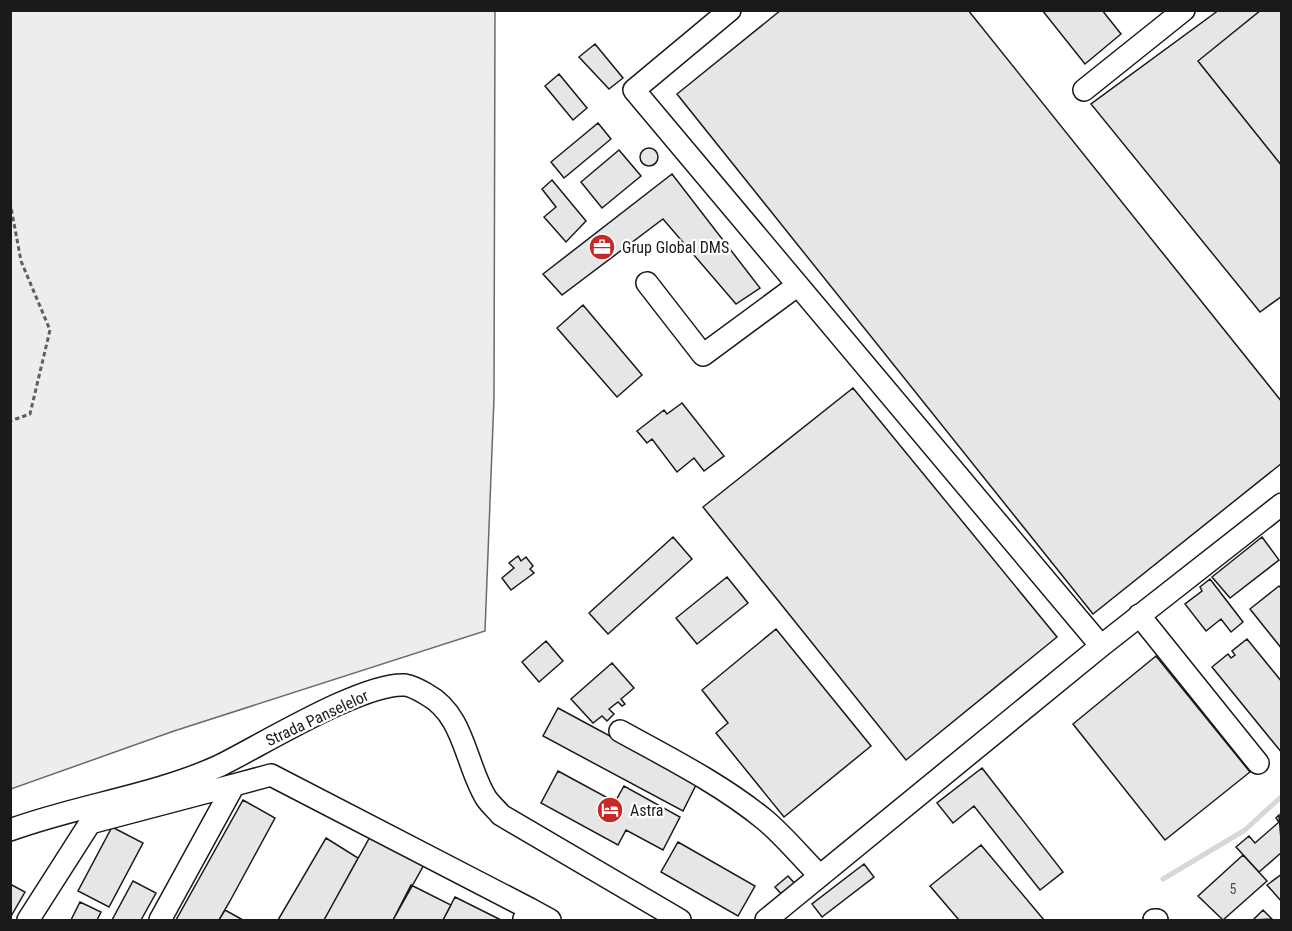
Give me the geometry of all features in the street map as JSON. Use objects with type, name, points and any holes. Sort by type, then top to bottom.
[{"type":"street","points":[[729,10],[634,90],[1101,646]]},
{"type":"street","points":[[1084,90],[1184,10]]},
{"type":"street","points":[[647,283],[703,355],[798,285]]},
{"type":"street","points":[[766,921],[1139,615],[1281,504]]},
{"type":"street","points":[[1139,615],[1258,763]]},
{"type":"street","name":"Strada Panselelor","points":[[10,830],[68,810],[184,779],[216,767],[346,701],[381,689],[406,685],[428,694],[449,713],[463,740],[486,798],[501,814],[680,921]]},
{"type":"street","points":[[620,731],[693,771],[766,821],[820,876]]},
{"type":"street","points":[[28,921],[90,823],[272,775],[527,915],[550,921]]},
{"type":"street","points":[[160,921],[234,785]]},
{"type":"path","points":[[10,19],[11,10]]},
{"type":"path","points":[[10,202],[21,261],[50,330],[30,414],[10,421]]},
{"type":"shaded area","points":[[10,11],[495,11],[494,398],[485,631],[174,731],[11,789]]},
{"type":"building","points":[[781,10],[968,10],[1282,402],[1282,463],[1093,614],[677,94]]},
{"type":"building","points":[[1042,10],[1102,10],[1121,34],[1085,64]]},
{"type":"building","points":[[1219,10],[1261,10],[1198,61],[1282,166],[1282,296],[1260,312],[1091,104]]},
{"type":"building","points":[[1261,10],[1282,10],[1282,166],[1198,61]]},
{"type":"building","points":[[595,44],[623,78],[609,89],[579,57]]},
{"type":"building","points":[[559,74],[587,108],[573,120],[545,86]]},
{"type":"building","points":[[598,123],[611,139],[564,178],[551,162]]},
{"type":"building","points":[[649,148],[657,153],[658,157],[653,165],[649,166],[641,161],[640,157],[645,149]]},
{"type":"building","points":[[619,150],[641,176],[602,208],[581,182]]},
{"type":"building","name":"Grup Global DMS","points":[[672,174],[760,288],[736,304],[663,219],[562,295],[543,274]]},
{"type":"building","points":[[552,180],[586,221],[566,242],[544,217],[556,207],[542,189]]},
{"type":"building","points":[[583,305],[642,375],[617,397],[557,328]]},
{"type":"building","points":[[853,388],[1057,637],[906,760],[703,507]]},
{"type":"building","points":[[682,403],[724,456],[704,471],[694,458],[677,472],[652,439],[647,443],[637,431],[664,410],[667,414]]},
{"type":"building","points":[[673,537],[692,559],[608,634],[589,613]]},
{"type":"building","points":[[1262,537],[1279,560],[1230,598],[1212,577]]},
{"type":"building","points":[[518,556],[521,561],[526,557],[533,566],[530,569],[534,573],[511,590],[502,578],[514,568],[509,563]]},
{"type":"building","points":[[727,577],[748,603],[697,644],[676,618]]},
{"type":"building","points":[[1210,579],[1243,622],[1231,632],[1221,619],[1206,631],[1185,604],[1202,591],[1200,587]]},
{"type":"building","points":[[1279,586],[1282,589],[1282,649],[1250,609]]},
{"type":"building","points":[[776,629],[871,746],[784,817],[716,733],[728,723],[702,690]]},
{"type":"building","points":[[1247,639],[1282,682],[1282,753],[1212,667],[1228,654],[1231,658],[1235,655],[1232,651]]},
{"type":"building","points":[[546,641],[563,661],[539,682],[522,662]]},
{"type":"building","points":[[1156,656],[1250,772],[1165,840],[1073,724]]},
{"type":"building","points":[[612,663],[634,688],[621,699],[625,704],[622,706],[618,702],[609,709],[614,714],[607,721],[602,716],[593,723],[571,699]]},
{"type":"building","points":[[558,708],[697,783],[683,811],[543,736]]},
{"type":"building","points":[[982,768],[1063,872],[1040,890],[974,806],[953,823],[937,803]]},
{"type":"building","name":"Astra","points":[[558,771],[615,802],[624,786],[680,817],[663,850],[626,830],[618,845],[541,803]]},
{"type":"building","points":[[243,800],[275,818],[230,901],[219,920],[176,920]]},
{"type":"building","points":[[1279,815],[1282,852],[1259,872],[1236,847],[1249,836],[1255,843],[1279,822],[1276,818]]},
{"type":"building","points":[[112,827],[143,843],[109,907],[78,891]]},
{"type":"building","points":[[371,835],[425,863],[393,920],[324,920]]},
{"type":"building","points":[[326,838],[358,858],[324,920],[278,920]]},
{"type":"building","points":[[678,842],[755,886],[738,916],[661,872]]},
{"type":"building","points":[[981,845],[1044,920],[959,920],[930,886]]},
{"type":"building","points":[[1243,855],[1267,881],[1223,920],[1198,896]]},
{"type":"building","points":[[864,864],[874,877],[822,917],[812,904]]},
{"type":"building","points":[[1282,874],[1282,902],[1267,885]]},
{"type":"building","points":[[788,876],[797,886],[784,897],[775,887]]},
{"type":"building","points":[[133,881],[156,893],[141,920],[112,920]]},
{"type":"building","points":[[10,884],[25,892],[10,918]]},
{"type":"building","points":[[411,885],[451,905],[443,920],[393,920]]},
{"type":"building","points":[[455,897],[501,920],[443,920]]},
{"type":"building","points":[[80,902],[101,912],[97,920],[71,920]]},
{"type":"building","points":[[225,910],[243,920],[219,920]]},
{"type":"building","points":[[1263,910],[1272,919],[1253,920]]},
{"type":"waterway","points":[[1163,879],[1245,830],[1282,796]]},
{"type":"place","name":"Grup Global DMS","points":[[602,247]]},
{"type":"place","name":"Astra","points":[[610,810]]}]
